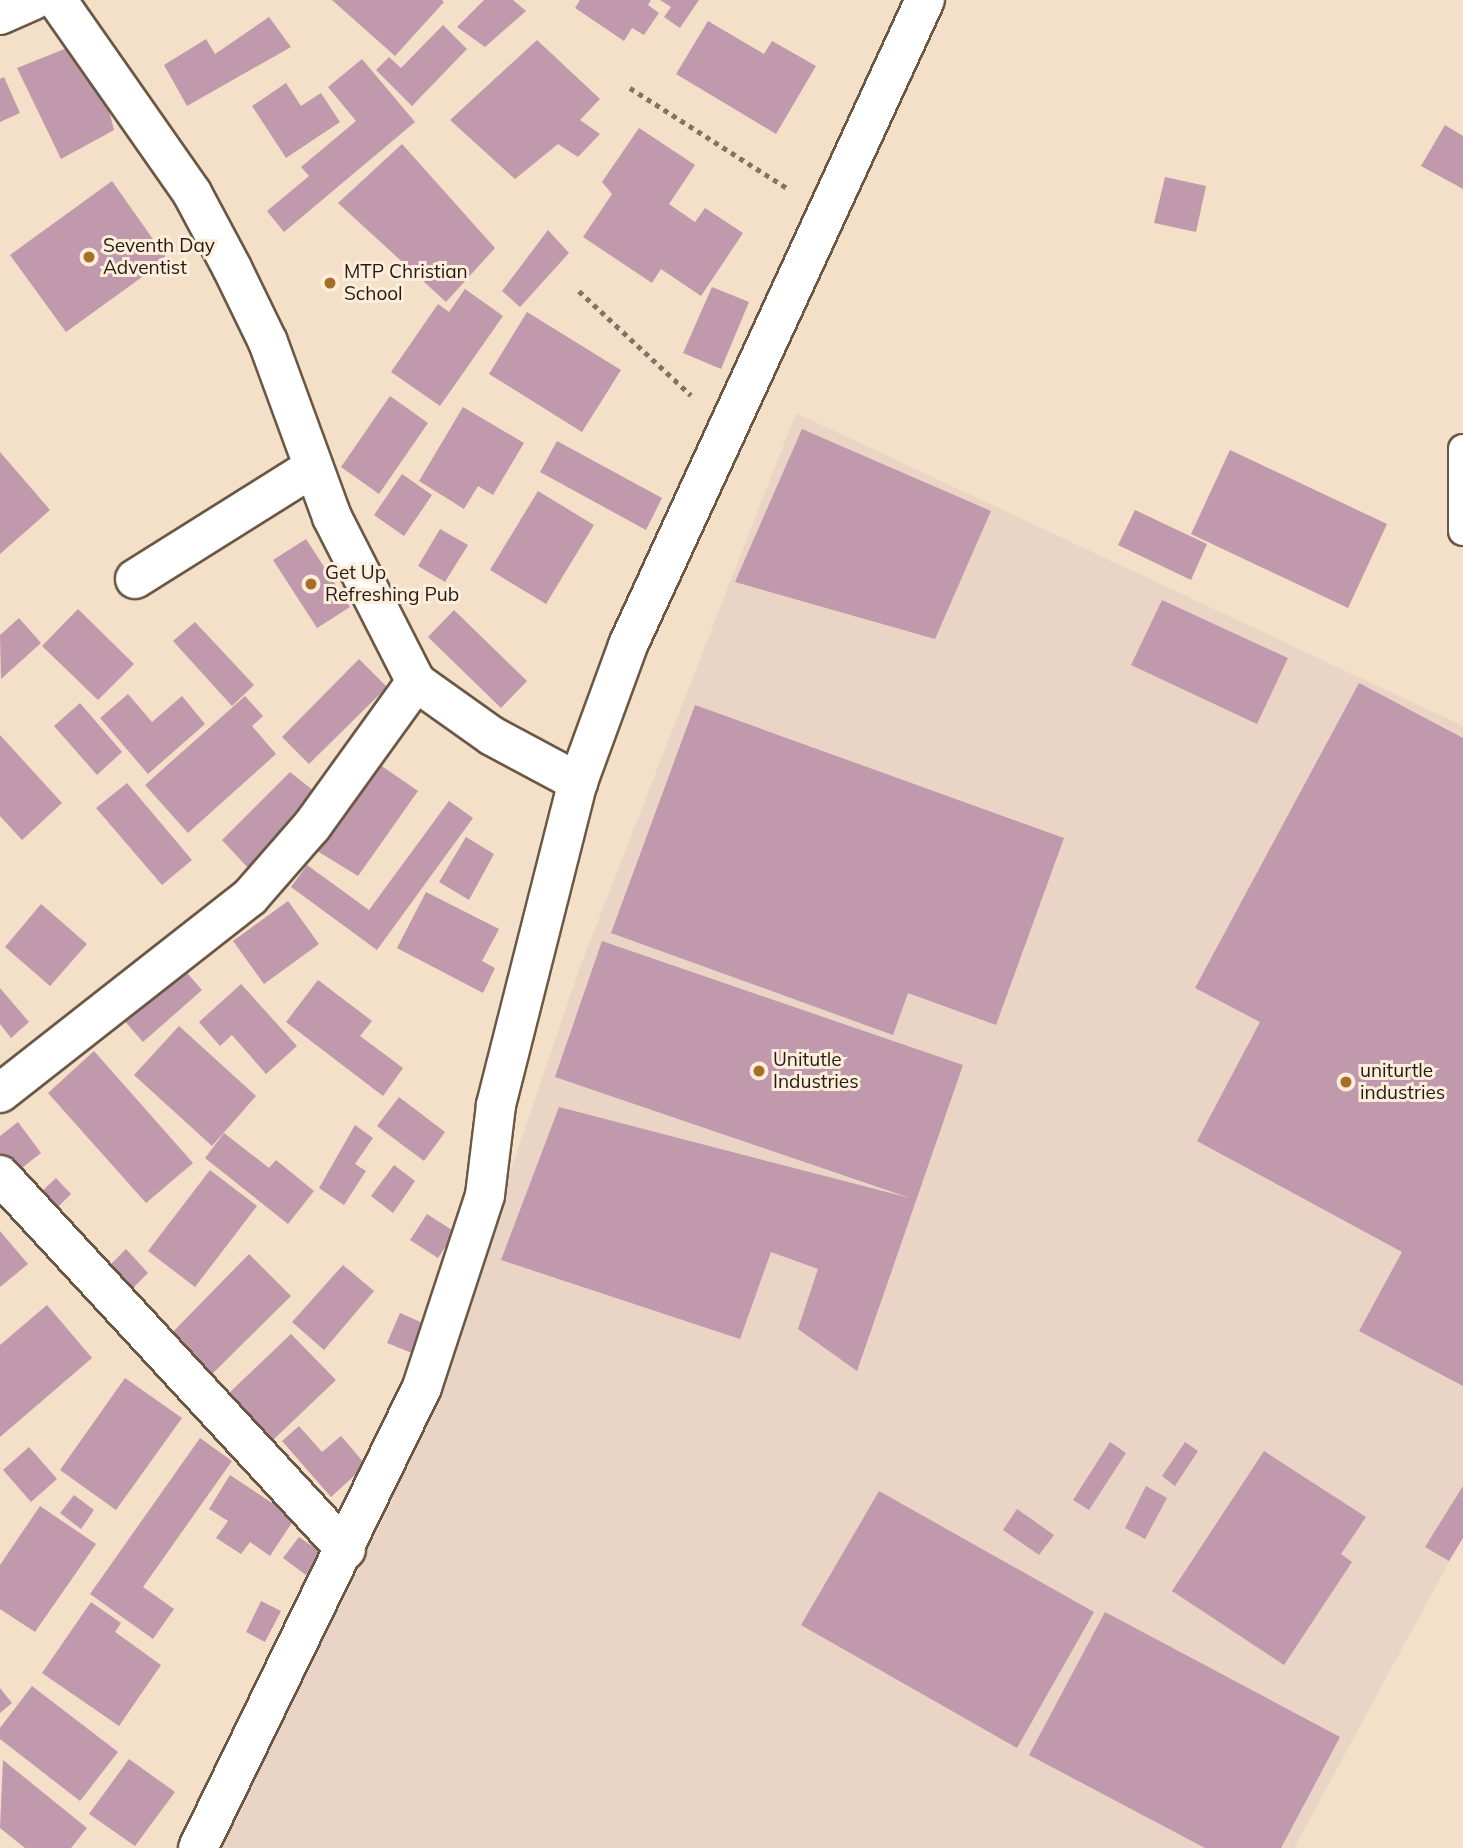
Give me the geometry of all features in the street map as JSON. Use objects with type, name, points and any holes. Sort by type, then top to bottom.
[{"type":"street","points":[[0,15],[33,0]]},
{"type":"street","points":[[57,0],[192,193],[268,342],[312,468],[368,595],[416,682],[492,736],[578,782]]},
{"type":"street","points":[[198,1848],[346,1550],[422,1387],[485,1195],[496,1105],[578,782],[628,645],[823,212],[925,0]]},
{"type":"street","points":[[135,579],[312,468]]},
{"type":"street","points":[[0,1093],[250,897],[312,826],[416,682]]},
{"type":"street","points":[[0,1175],[346,1550]]},
{"type":"lane","points":[[1463,449],[1463,531]]},
{"type":"path","points":[[630,88],[823,212]]},
{"type":"path","points":[[579,291],[726,426]]},
{"type":"shaded area","name":"uniturtle industries","points":[[796,413],[1463,726],[1463,1536],[1294,1848],[212,1848],[429,1410],[580,967]]},
{"type":"building","points":[[332,0],[442,0],[444,2],[395,56]]},
{"type":"building","points":[[484,0],[513,0],[526,11],[485,47],[457,27]]},
{"type":"building","points":[[580,0],[651,0],[648,5],[659,13],[644,35],[632,28],[624,41],[575,8]]},
{"type":"building","points":[[660,0],[699,0],[680,28],[664,17],[671,7]]},
{"type":"building","points":[[269,17],[291,47],[187,106],[164,65],[206,39],[215,54]]},
{"type":"building","points":[[708,21],[764,54],[772,41],[816,66],[776,134],[676,74]]},
{"type":"building","points":[[443,25],[467,49],[412,106],[376,70],[389,57],[401,68]]},
{"type":"building","points":[[537,40],[600,99],[580,120],[600,134],[578,157],[558,144],[515,179],[450,120]]},
{"type":"building","points":[[67,48],[106,99],[114,130],[61,159],[17,68]]},
{"type":"building","points":[[362,59],[415,122],[284,232],[267,211],[309,176],[301,167],[356,121],[328,87]]},
{"type":"building","points":[[4,77],[20,113],[0,122],[0,79]]},
{"type":"building","points":[[286,83],[301,106],[321,93],[340,122],[286,158],[252,106]]},
{"type":"building","points":[[1445,125],[1463,136],[1463,189],[1421,166]]},
{"type":"building","points":[[639,128],[695,165],[669,204],[695,222],[705,208],[743,233],[701,296],[661,269],[652,283],[583,237],[612,194],[602,182]]},
{"type":"building","points":[[402,144],[495,248],[446,302],[338,203]]},
{"type":"building","points":[[1165,177],[1206,186],[1196,232],[1154,223]]},
{"type":"building","name":"Seventh Day Adventist","points":[[112,181],[167,259],[66,332],[10,255]]},
{"type":"building","points":[[548,230],[569,253],[520,307],[502,291]]},
{"type":"building","points":[[712,287],[749,302],[721,369],[683,353]]},
{"type":"building","points":[[465,289],[503,316],[440,406],[391,372],[438,304],[449,312]]},
{"type":"building","points":[[527,312],[621,370],[582,432],[489,374]]},
{"type":"building","points":[[390,396],[428,423],[379,494],[341,467]]},
{"type":"building","points":[[463,407],[524,443],[493,495],[478,486],[464,509],[419,481]]},
{"type":"building","points":[[802,429],[991,511],[935,639],[735,582]]},
{"type":"building","points":[[557,441],[662,498],[646,530],[540,472]]},
{"type":"building","points":[[1230,450],[1387,524],[1348,608],[1191,534]]},
{"type":"building","points":[[0,452],[50,510],[0,554]]},
{"type":"building","points":[[402,474],[432,495],[404,536],[374,515]]},
{"type":"building","points":[[538,491],[594,525],[546,604],[490,570]]},
{"type":"building","points":[[1135,510],[1207,544],[1191,580],[1118,545]]},
{"type":"building","points":[[440,529],[468,545],[445,582],[418,566]]},
{"type":"building","name":"Get Up Refreshing Pub","points":[[306,539],[350,607],[317,628],[273,560]]},
{"type":"building","points":[[1162,600],[1288,658],[1257,724],[1131,665]]},
{"type":"building","points":[[78,609],[134,664],[98,700],[42,646]]},
{"type":"building","points":[[454,610],[527,681],[501,708],[428,637]]},
{"type":"building","points":[[19,618],[41,643],[1,679],[0,635]]},
{"type":"building","points":[[195,622],[254,685],[232,706],[173,641]]},
{"type":"building","points":[[359,659],[387,687],[309,764],[282,737]]},
{"type":"building","name":"uniturtle industries","points":[[1359,683],[1463,738],[1463,1386],[1359,1331],[1402,1252],[1197,1141],[1260,1022],[1195,988]]},
{"type":"building","points":[[128,694],[152,722],[182,696],[205,724],[148,774],[100,718]]},
{"type":"building","points":[[245,696],[263,716],[252,726],[276,754],[188,833],[145,785]]},
{"type":"building","points":[[80,703],[122,752],[97,775],[54,726]]},
{"type":"building","points":[[695,705],[1064,838],[996,1025],[908,993],[893,1035],[611,933]]},
{"type":"building","points":[[0,735],[62,803],[22,840],[0,816]]},
{"type":"building","points":[[373,760],[418,791],[358,876],[314,849]]},
{"type":"building","points":[[290,772],[319,795],[249,869],[222,840]]},
{"type":"building","points":[[127,783],[192,860],[162,885],[96,808]]},
{"type":"building","points":[[449,801],[473,818],[377,950],[291,887],[307,865],[369,910]]},
{"type":"building","points":[[466,837],[494,854],[469,900],[439,882]]},
{"type":"building","points":[[426,892],[499,929],[482,961],[495,968],[483,993],[397,948]]},
{"type":"building","points":[[288,901],[319,944],[264,984],[233,941]]},
{"type":"building","points":[[41,904],[87,944],[50,986],[5,947]]},
{"type":"building","points":[[602,941],[963,1065],[857,1371],[798,1329],[818,1269],[771,1252],[740,1339],[501,1260],[559,1107],[910,1198],[555,1077]]},
{"type":"building","points":[[174,958],[202,990],[143,1042],[115,1010]]},
{"type":"building","points":[[318,980],[372,1021],[360,1036],[403,1068],[383,1096],[286,1022]]},
{"type":"building","points":[[241,984],[297,1046],[266,1074],[232,1035],[220,1046],[199,1022]]},
{"type":"building","points":[[0,988],[29,1022],[11,1038],[0,1024]]},
{"type":"building","points":[[179,1026],[256,1096],[212,1146],[134,1075]]},
{"type":"building","points":[[94,1051],[193,1163],[146,1203],[48,1093]]},
{"type":"building","points":[[399,1097],[445,1132],[424,1161],[377,1126]]},
{"type":"building","points":[[18,1122],[41,1153],[13,1175],[0,1158],[0,1136]]},
{"type":"building","points":[[355,1125],[373,1138],[355,1164],[366,1171],[344,1205],[319,1188]]},
{"type":"building","points":[[224,1133],[269,1168],[276,1160],[314,1191],[288,1224],[205,1158]]},
{"type":"building","points":[[394,1165],[415,1181],[393,1213],[371,1196]]},
{"type":"building","points":[[210,1170],[257,1206],[195,1287],[148,1251]]},
{"type":"building","points":[[56,1178],[71,1194],[54,1211],[38,1195]]},
{"type":"building","points":[[427,1214],[455,1232],[438,1258],[410,1240]]},
{"type":"building","points":[[0,1231],[28,1264],[0,1287]]},
{"type":"building","points":[[126,1249],[148,1273],[128,1293],[105,1270]]},
{"type":"building","points":[[249,1254],[291,1296],[206,1380],[166,1339]]},
{"type":"building","points":[[343,1265],[374,1291],[324,1350],[292,1322]]},
{"type":"building","points":[[47,1305],[92,1358],[0,1437],[0,1345]]},
{"type":"building","points":[[400,1313],[425,1324],[412,1353],[387,1343]]},
{"type":"building","points":[[291,1334],[336,1380],[273,1440],[228,1394]]},
{"type":"building","points":[[125,1378],[182,1418],[116,1510],[60,1470]]},
{"type":"building","points":[[299,1426],[322,1452],[341,1436],[366,1465],[331,1497],[282,1441]]},
{"type":"building","points":[[200,1438],[232,1461],[143,1587],[174,1609],[153,1639],[90,1594]]},
{"type":"building","points":[[1110,1442],[1126,1453],[1089,1510],[1073,1500]]},
{"type":"building","points":[[1185,1442],[1198,1451],[1175,1486],[1162,1476]]},
{"type":"building","points":[[29,1447],[57,1479],[31,1502],[3,1470]]},
{"type":"building","points":[[1264,1451],[1366,1517],[1341,1554],[1352,1562],[1284,1665],[1172,1591]]},
{"type":"building","points":[[230,1475],[295,1518],[270,1556],[250,1542],[241,1554],[216,1538],[228,1521],[209,1509]]},
{"type":"building","points":[[1146,1486],[1167,1498],[1145,1539],[1125,1528]]},
{"type":"building","points":[[1463,1486],[1463,1538],[1449,1561],[1425,1547]]},
{"type":"building","points":[[879,1491],[1094,1612],[1017,1748],[801,1625]]},
{"type":"building","points":[[74,1495],[94,1510],[81,1529],[60,1513]]},
{"type":"building","points":[[40,1506],[96,1544],[35,1632],[0,1609],[0,1565]]},
{"type":"building","points":[[1017,1509],[1054,1535],[1039,1555],[1003,1530]]},
{"type":"building","points":[[299,1537],[322,1553],[306,1575],[283,1558]]},
{"type":"building","points":[[261,1601],[281,1611],[265,1642],[246,1632]]},
{"type":"building","points":[[91,1602],[121,1623],[115,1632],[161,1665],[119,1726],[42,1673]]},
{"type":"building","points":[[1105,1612],[1340,1737],[1281,1848],[1205,1848],[1029,1755]]},
{"type":"building","points":[[32,1686],[118,1752],[80,1801],[0,1739],[0,1728]]},
{"type":"building","points":[[0,1688],[12,1703],[0,1713]]},
{"type":"building","points":[[129,1759],[175,1792],[135,1846],[89,1814]]},
{"type":"building","points":[[3,1760],[87,1828],[71,1848],[25,1848],[0,1828]]},
{"type":"place","name":"Seventh Day Adventist","points":[[89,257]]},
{"type":"place","name":"MTP Christian School","points":[[330,283]]},
{"type":"place","name":"Get Up Refreshing Pub","points":[[311,584]]},
{"type":"place","name":"Unitutle Industries","points":[[759,1071]]},
{"type":"place","name":"uniturtle industries","points":[[1346,1082]]}]
